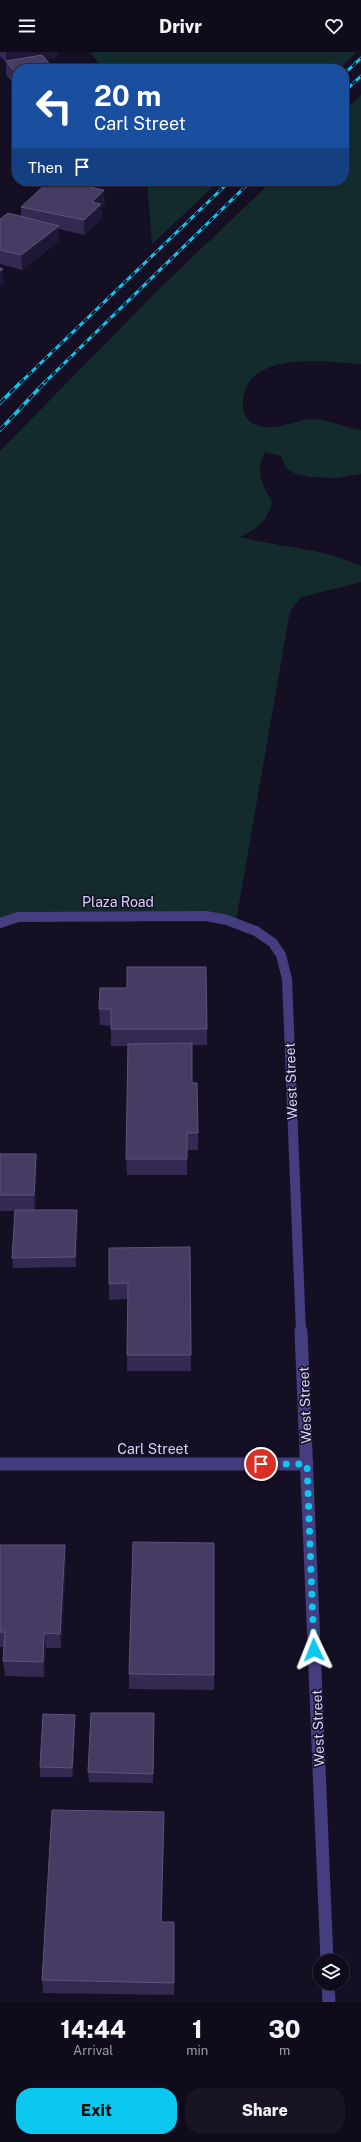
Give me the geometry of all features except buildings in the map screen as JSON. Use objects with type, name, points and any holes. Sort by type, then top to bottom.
[{"type":"street","name":"Plaza Road","points":[[0,923],[18,917],[198,916],[236,921]]},
{"type":"street","name":"West Street","points":[[236,921],[261,933],[280,952],[287,979],[327,1954]]},
{"type":"street","name":"Carl Street","points":[[0,1464],[307,1464]]},
{"type":"street","points":[[328,1990],[329,2002]]},
{"type":"green space","points":[[90,52],[357,52],[344,64],[99,64]]},
{"type":"green space","points":[[361,95],[361,364],[309,361],[271,367],[257,374],[247,386],[243,404],[245,414],[250,422],[263,427],[276,427],[303,420],[316,419],[361,430],[361,474],[337,478],[310,477],[296,474],[286,468],[281,456],[265,452],[260,466],[260,472],[262,483],[272,502],[270,509],[261,524],[252,531],[240,537],[332,555],[347,560],[361,566],[361,582],[301,597],[290,611],[236,921],[18,917],[0,923],[0,451],[158,290],[267,186],[349,186],[349,107]]},
{"type":"green space","points":[[147,186],[214,186],[152,244]]},
{"type":"railway","points":[[349,69],[361,58]]},
{"type":"railway","points":[[349,87],[361,76]]},
{"type":"railway","points":[[20,383],[225,186]]},
{"type":"railway","points":[[45,382],[246,186]]},
{"type":"railway","points":[[0,430],[45,382]]},
{"type":"railway","points":[[0,403],[20,383]]},
{"type":"route","points":[[261,1464],[307,1464],[314,1650]]}]
